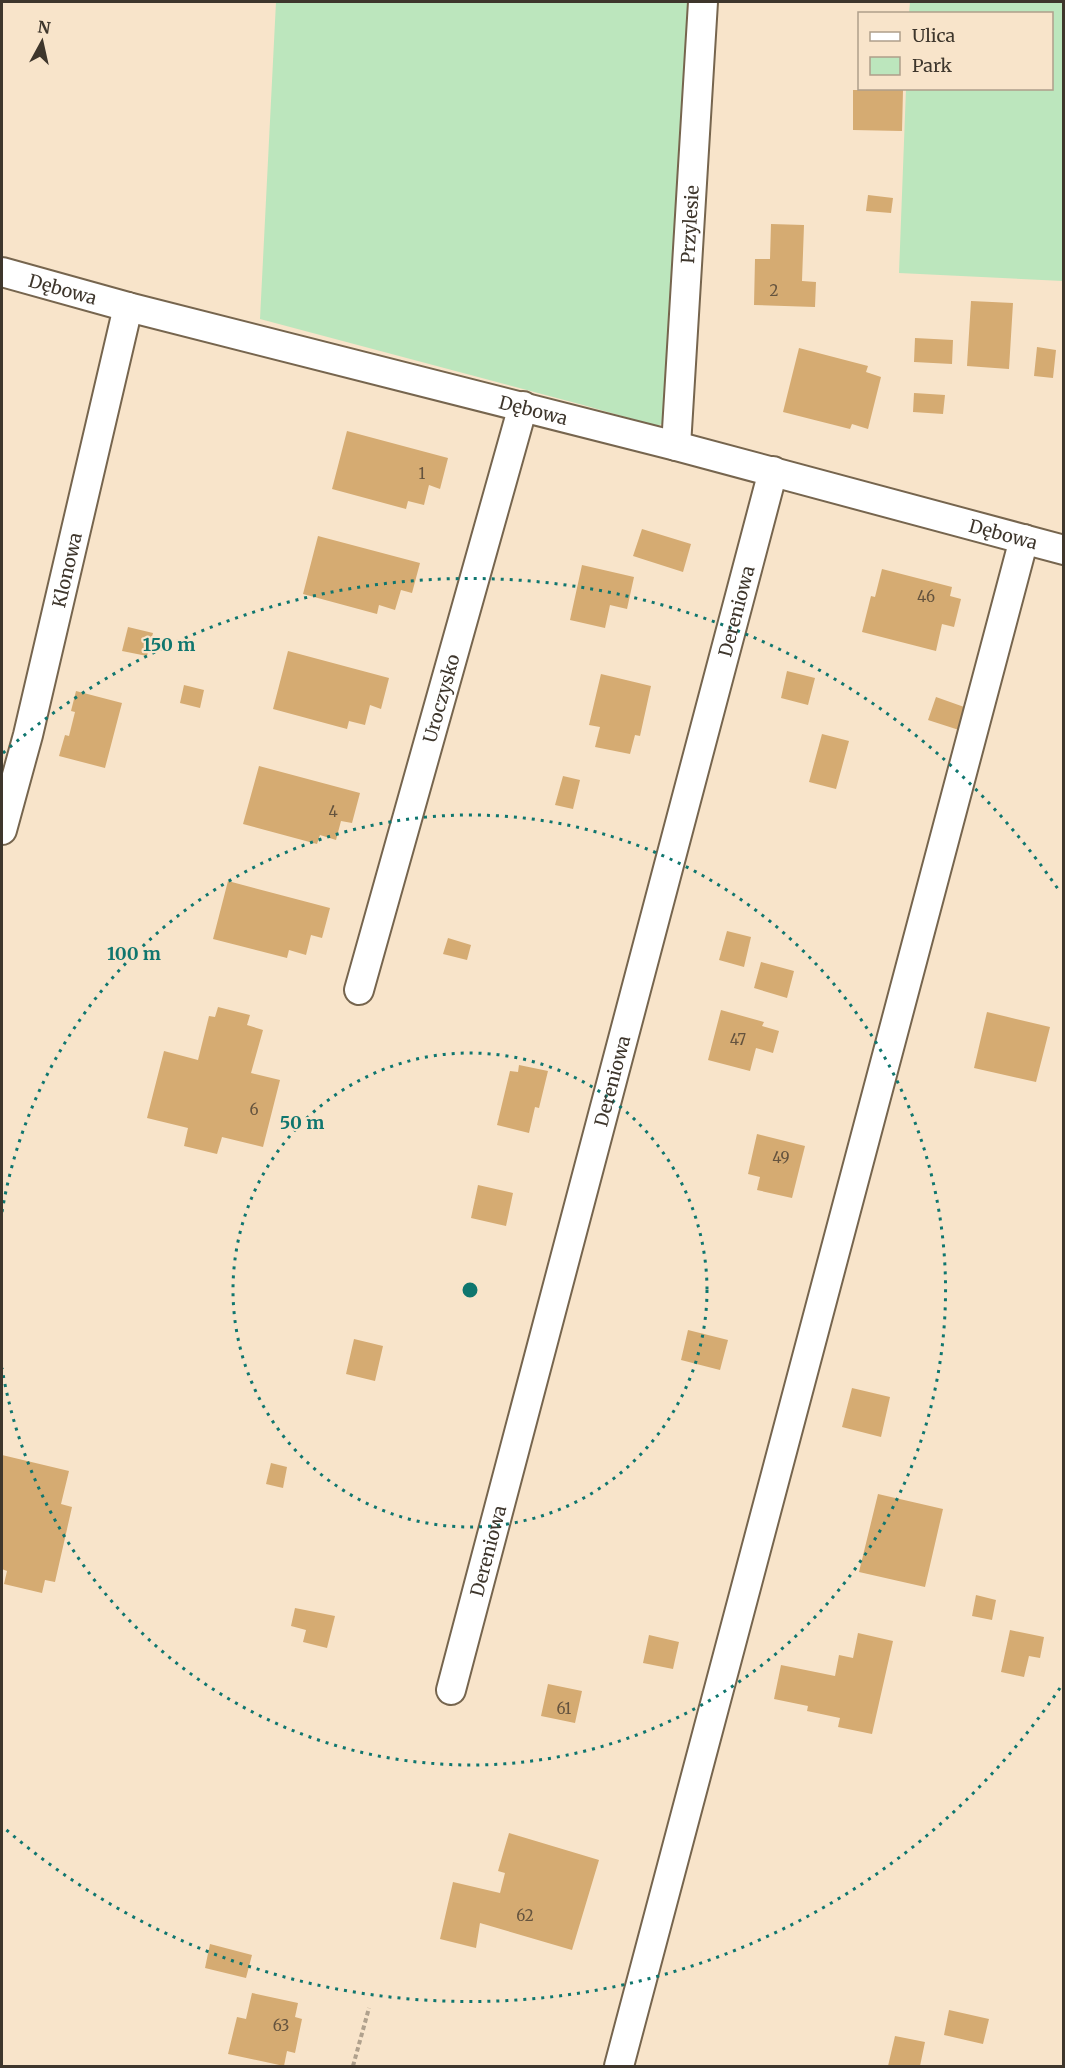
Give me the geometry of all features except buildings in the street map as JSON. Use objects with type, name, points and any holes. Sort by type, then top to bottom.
[{"type":"street","name":"Przylesie","points":[[676,446],[703,2]]},
{"type":"street","name":"Dębowa","points":[[2,272],[128,307],[773,471],[1064,550]]},
{"type":"street","name":"Klonowa","points":[[2,830],[28,735],[128,307]]},
{"type":"street","name":"Uroczysko","points":[[358,990],[523,406]]},
{"type":"street","name":"Dereniowa","points":[[451,1690],[773,471]]},
{"type":"street","points":[[619,2067],[1024,539]]},
{"type":"path","points":[[353,2067],[369,2008]]},
{"type":"green space","points":[[276,2],[694,2],[671,420],[657,426],[260,319]]},
{"type":"green space","points":[[910,2],[1063,2],[1063,281],[899,273],[906,90],[1053,90],[1053,12],[909,12]]}]
